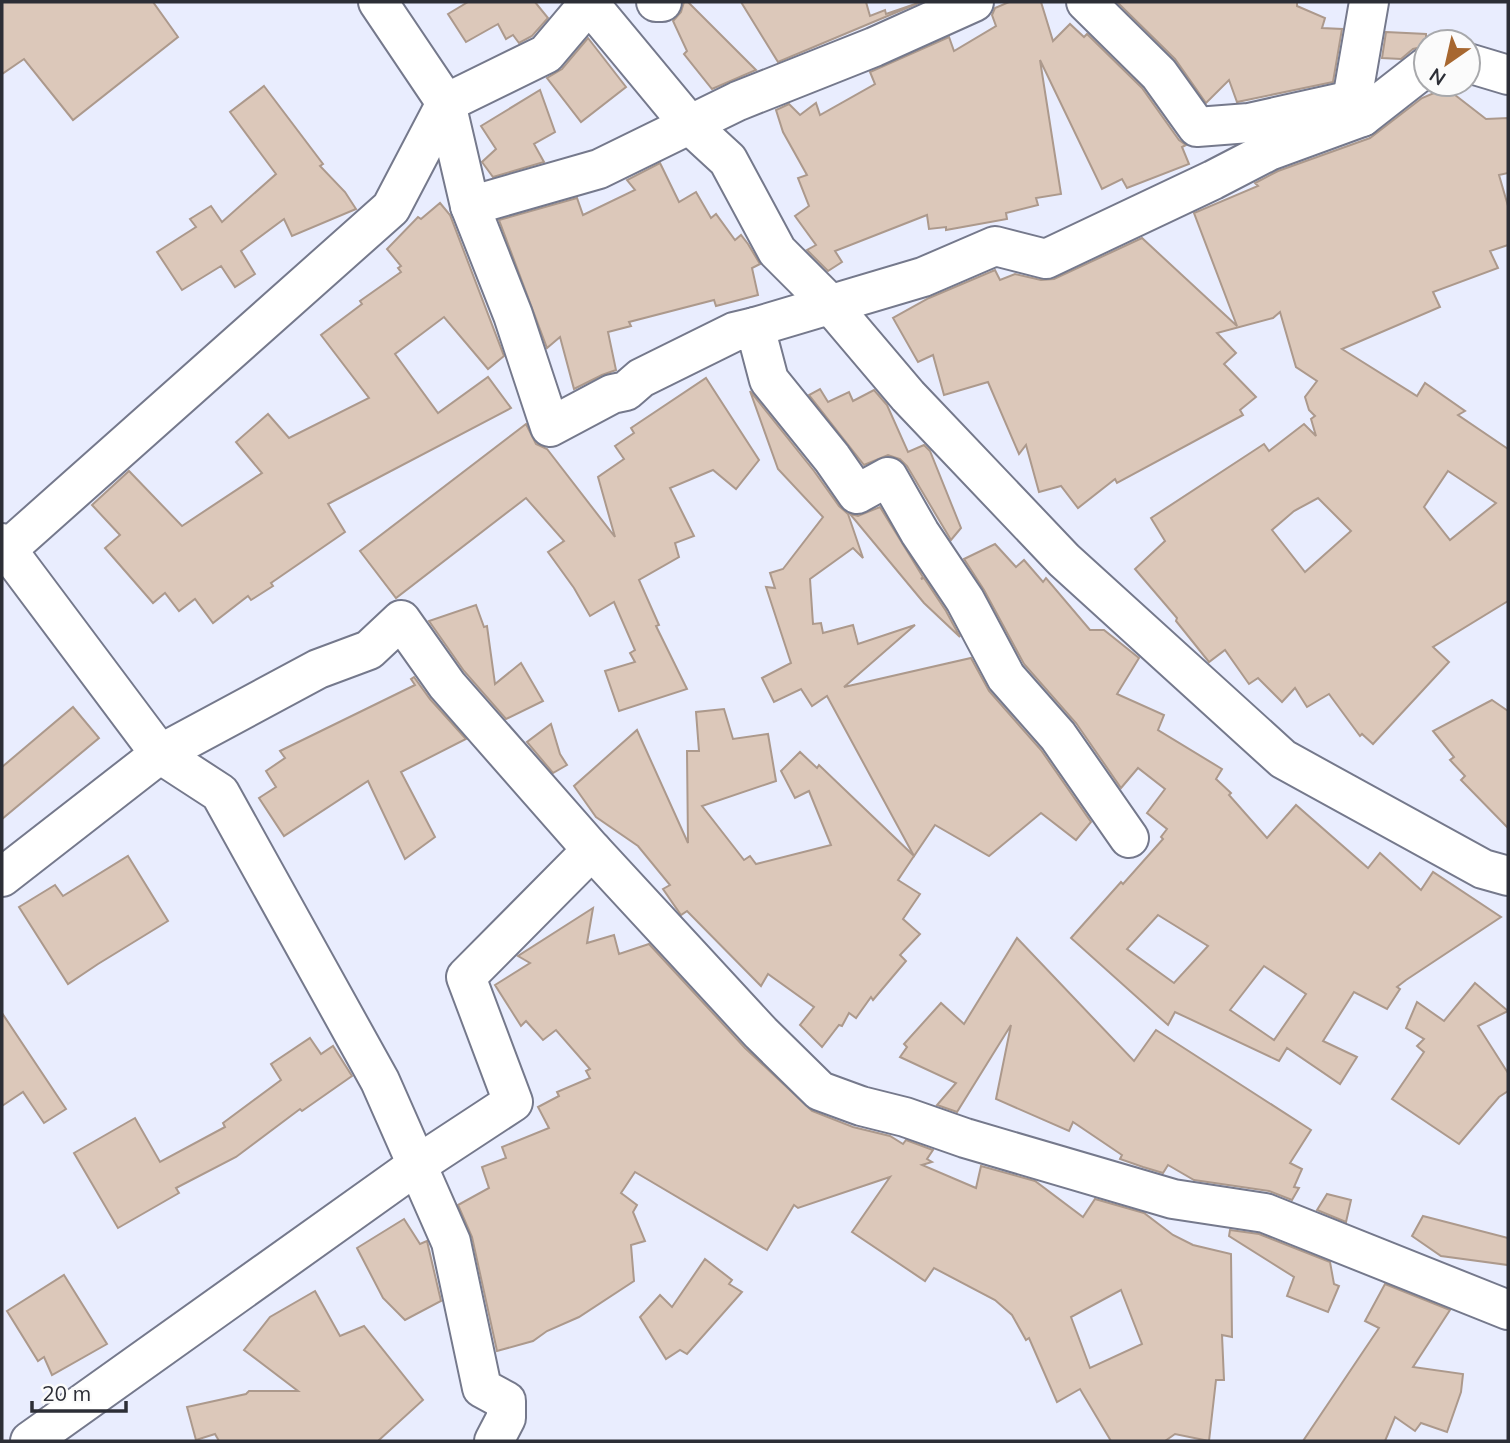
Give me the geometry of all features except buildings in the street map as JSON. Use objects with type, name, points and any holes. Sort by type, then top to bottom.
[{"type":"street","points":[[379,2],[446,103],[470,206],[513,315],[550,427],[612,394],[626,391],[641,378],[722,338],[923,277],[995,246],[1046,259],[1357,108],[1412,75]]},
{"type":"street","points":[[494,1441],[506,1418],[506,1401],[482,1388],[451,1242],[380,1081],[220,793],[160,754],[3,549],[391,208],[446,103],[546,54],[589,2],[690,125],[728,160],[777,250],[830,304],[908,396],[1064,560],[1283,759],[1483,869],[1508,876]]},
{"type":"street","points":[[656,2],[662,2]]},
{"type":"street","points":[[470,206],[599,169],[738,102],[874,47],[974,2]]},
{"type":"street","points":[[1086,2],[1159,74],[1196,127],[1249,123],[1357,108]]},
{"type":"street","points":[[1357,108],[1369,2]]},
{"type":"street","points":[[1482,67],[1508,75]]},
{"type":"street","points":[[755,327],[769,380],[832,458],[857,494],[888,477],[920,533],[965,600],[1006,677],[1058,736],[1129,838]]},
{"type":"street","points":[[2,877],[160,754],[318,669],[369,650],[401,620],[447,685],[592,850],[761,1033],[820,1091],[965,1138],[1173,1199],[1265,1213],[1508,1310]]},
{"type":"street","points":[[30,1441],[417,1165],[513,1102],[466,977],[592,850]]}]
